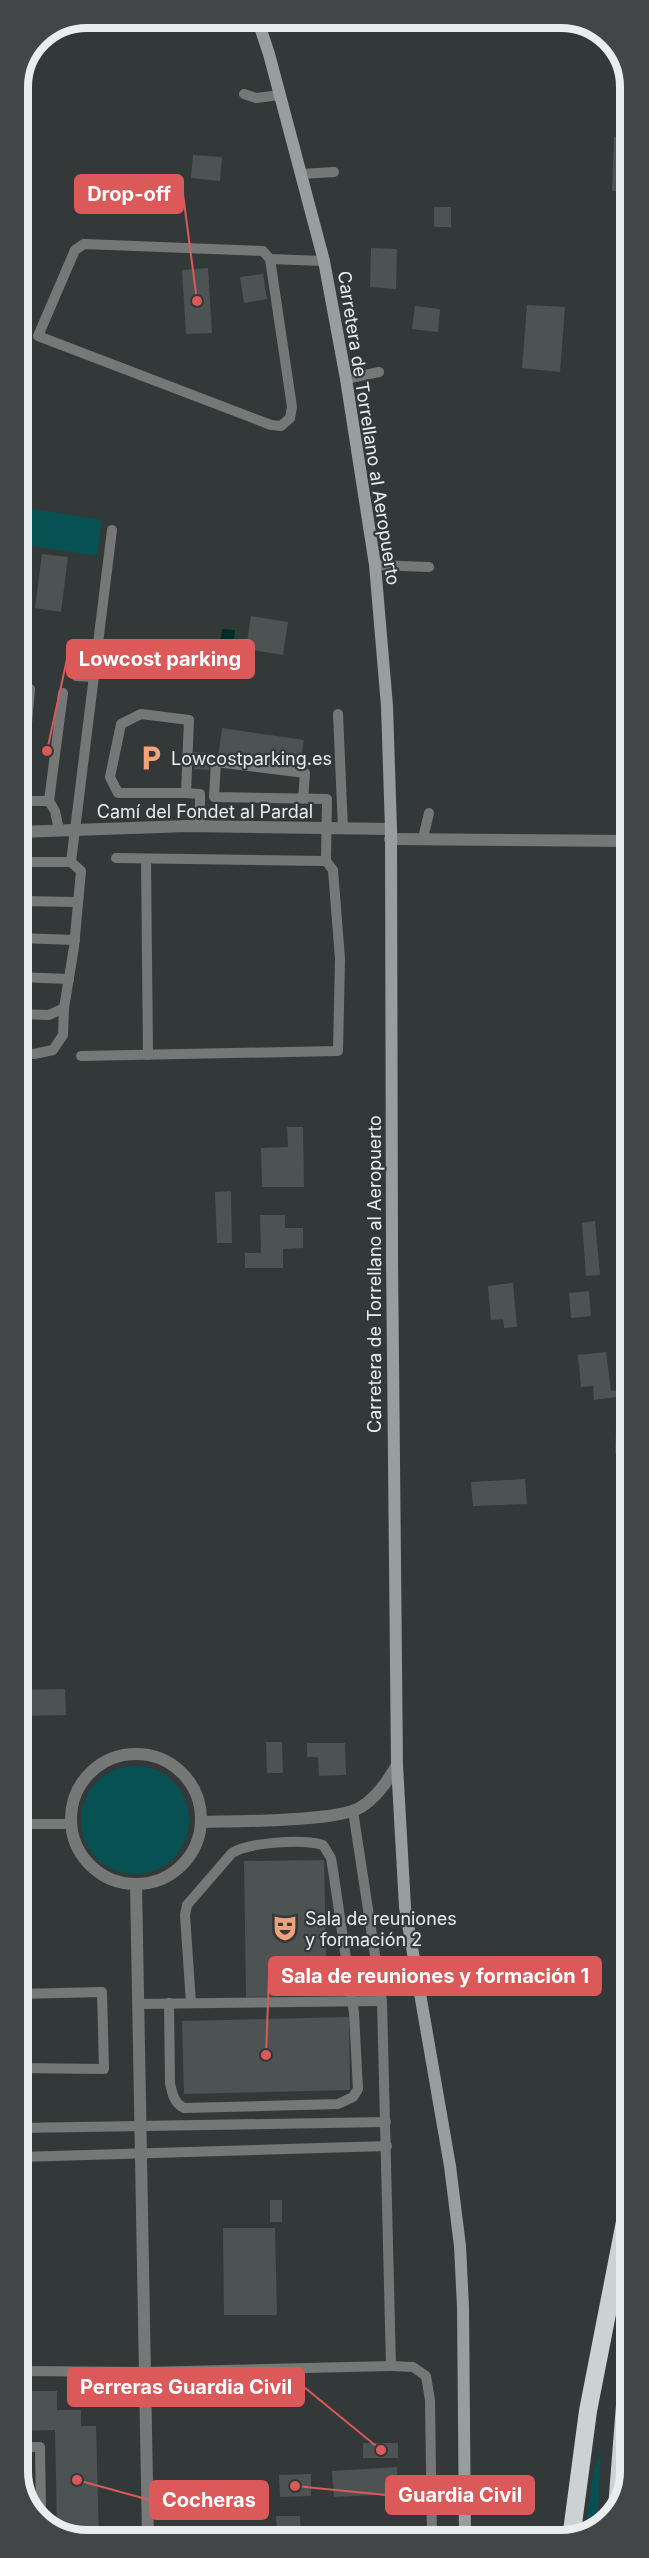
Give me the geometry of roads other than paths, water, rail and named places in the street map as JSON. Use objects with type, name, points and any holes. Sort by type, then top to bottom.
[{"type":"highway","points":[[572,2528],[588,2411],[621,2242]]},
{"type":"highway","points":[[619,2481],[621,2457]]},
{"type":"street","name":"Carretera de Torrellano al Aeropuerto","points":[[260,28],[324,261],[346,379],[375,565],[387,706],[391,834],[397,1765],[405,1907],[450,2166],[460,2246],[463,2307],[465,2530]]},
{"type":"street","name":"Camí del Fondet al Pardal","points":[[28,832],[200,826],[343,828],[423,838],[621,841]]},
{"type":"street","points":[[135,1754],[156,1757],[175,1767],[190,1782],[199,1801],[201,1822],[197,1842],[188,1859],[174,1873],[156,1882],[136,1884],[117,1882],[100,1873],[86,1860],[76,1843],[71,1824],[73,1803],[82,1784],[96,1768],[114,1758],[135,1754]]},
{"type":"street","points":[[201,1822],[332,1816],[353,1811],[367,1803],[388,1780],[397,1765]]},
{"type":"street","points":[[136,1884],[148,2529]]},
{"type":"lane","points":[[244,94],[256,98],[280,95]]},
{"type":"lane","points":[[301,174],[334,172]]},
{"type":"lane","points":[[270,259],[292,407],[290,418],[281,426],[38,336],[75,250],[84,244],[263,251],[270,259],[324,261]]},
{"type":"lane","points":[[346,379],[379,372]]},
{"type":"lane","points":[[71,862],[112,530]]},
{"type":"lane","points":[[375,565],[429,567]]},
{"type":"lane","points":[[76,676],[93,677]]},
{"type":"lane","points":[[28,709],[30,689]]},
{"type":"lane","points":[[59,830],[55,811],[49,801],[63,693]]},
{"type":"lane","points":[[186,793],[189,720],[141,714],[121,724],[110,777],[118,793],[200,794],[200,826]]},
{"type":"lane","points":[[338,714],[343,828]]},
{"type":"lane","points":[[81,1056],[338,1051],[340,959],[333,870],[326,861],[327,799],[303,799],[214,797],[216,762],[305,773],[303,799]]},
{"type":"lane","points":[[28,801],[49,801]]},
{"type":"lane","points":[[423,838],[429,813]]},
{"type":"lane","points":[[116,858],[326,861]]},
{"type":"lane","points":[[146,858],[148,1055]]},
{"type":"lane","points":[[28,862],[71,862],[81,871],[75,939],[64,1008],[63,1035],[53,1050],[28,1054]]},
{"type":"lane","points":[[28,901],[78,902]]},
{"type":"lane","points":[[28,938],[75,939]]},
{"type":"lane","points":[[28,977],[69,979]]},
{"type":"lane","points":[[28,1014],[49,1015],[64,1008]]},
{"type":"lane","points":[[353,1811],[382,2001],[391,2366]]},
{"type":"lane","points":[[28,1824],[71,1824]]},
{"type":"lane","points":[[169,2003],[170,2083],[175,2099],[184,2108],[338,2104],[349,2100],[358,2089],[357,2045],[332,1863],[323,1845],[315,1843],[240,1848],[232,1853],[188,1905],[185,1915],[192,2003]]},
{"type":"lane","points":[[28,1994],[102,1992],[104,2069],[28,2068]]},
{"type":"lane","points":[[138,2004],[382,2001]]},
{"type":"lane","points":[[28,2128],[141,2128],[386,2122]]},
{"type":"lane","points":[[28,2157],[387,2146]]},
{"type":"lane","points":[[28,2371],[144,2372],[413,2367],[426,2376],[430,2400],[432,2530]]},
{"type":"lane","points":[[28,2448],[40,2447],[41,2506]]},
{"type":"place","name":"Drop-off","points":[[197,301]]},
{"type":"place","name":"Lowcost parking","points":[[47,751]]},
{"type":"place","name":"Lowcostparking.es","points":[[151,758]]},
{"type":"place","name":"Sala de reuniones y formación 2","points":[[285,1928]]},
{"type":"place","name":"Sala de reuniones y formación 1","points":[[266,2055]]},
{"type":"place","name":"Perreras Guardia Civil","points":[[381,2450]]},
{"type":"place","name":"Cocheras","points":[[77,2480]]},
{"type":"place","name":"Guardia Civil","points":[[295,2486]]}]
